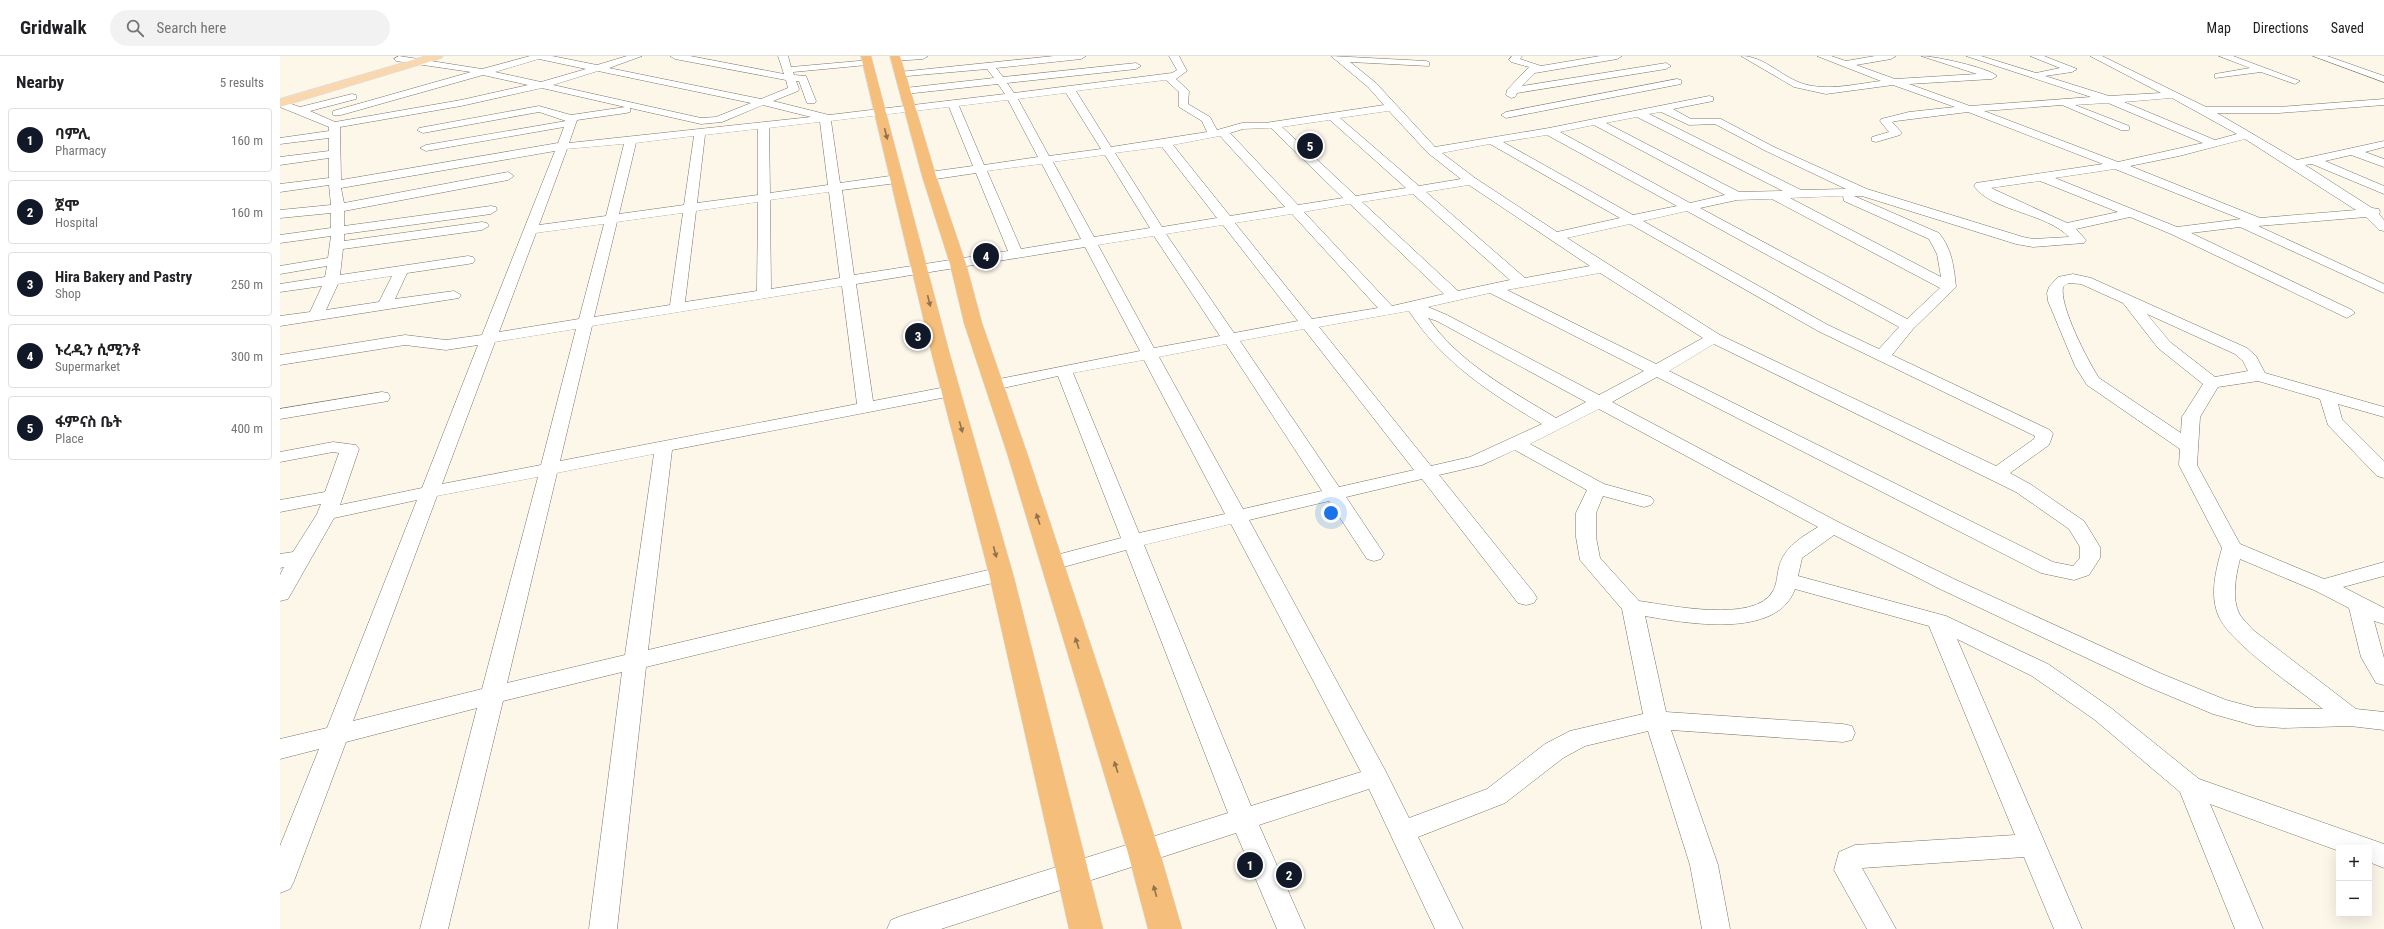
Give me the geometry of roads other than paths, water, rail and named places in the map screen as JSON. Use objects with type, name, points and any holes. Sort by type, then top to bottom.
[{"type":"highway","points":[[866,59],[951,391],[1001,574],[1086,929]]},
{"type":"highway","points":[[901,78],[929,176],[958,264],[973,323],[1052,563],[1144,853],[1165,929]]},
{"type":"main road","points":[[281,103],[438,56]]},
{"type":"main road","points":[[281,103],[404,58]]},
{"type":"street","points":[[317,119],[539,56],[763,102],[825,117]]},
{"type":"street","points":[[280,141],[420,110],[539,86],[637,56]]},
{"type":"street","points":[[674,56],[788,74],[803,78],[811,101]]},
{"type":"street","points":[[404,58],[419,62],[483,72],[640,108],[709,121],[763,102],[794,89],[783,56]]},
{"type":"street","points":[[280,188],[335,183],[563,146],[631,140],[880,112],[901,78],[923,56]]},
{"type":"street","points":[[901,78],[989,65],[1074,56]]},
{"type":"street","points":[[901,78],[953,104],[1175,76],[1182,71],[1174,56]]},
{"type":"street","points":[[1495,141],[1506,115],[1512,90],[1536,66],[1514,60],[1517,56],[1513,56]]},
{"type":"street","points":[[1533,70],[1617,56]]},
{"type":"street","points":[[1746,56],[1794,84],[1830,91],[1894,82],[1992,76],[1926,56]]},
{"type":"street","points":[[1822,56],[2118,165],[2257,221]]},
{"type":"street","points":[[1846,64],[1891,56]]},
{"type":"street","points":[[1971,56],[2034,74],[2113,101],[2215,144]]},
{"type":"street","points":[[2034,74],[2072,69],[2035,56]]},
{"type":"street","points":[[2095,56],[2204,110],[2248,135],[2370,213],[2384,227]]},
{"type":"street","points":[[2224,56],[2259,70],[2295,81]]},
{"type":"street","points":[[2318,56],[2384,79]]},
{"type":"street","points":[[1339,58],[1426,64]]},
{"type":"street","points":[[1339,58],[1372,85],[1432,151],[1471,181],[1555,237],[1714,338],[1997,474],[2023,488],[2077,525],[2090,547],[2090,558],[2082,570],[2074,573],[2048,568],[1492,288]]},
{"type":"street","points":[[788,74],[866,59]]},
{"type":"street","points":[[659,80],[711,63]]},
{"type":"street","points":[[2344,64],[2384,72]]},
{"type":"street","points":[[989,65],[1012,96],[1148,354],[1238,518],[1376,777],[1401,832],[1449,929]]},
{"type":"street","points":[[901,78],[1000,81],[1136,66]]},
{"type":"street","points":[[1512,90],[1549,86],[1666,66]]},
{"type":"street","points":[[2366,69],[2384,67]]},
{"type":"street","points":[[422,78],[460,68]]},
{"type":"street","points":[[2218,76],[2259,70]]},
{"type":"street","points":[[1167,76],[1184,91],[1183,105],[1206,119],[1218,133],[1297,210],[1389,311]]},
{"type":"street","points":[[1506,115],[1677,82]]},
{"type":"street","points":[[1549,86],[1616,117]]},
{"type":"street","points":[[424,89],[461,102]]},
{"type":"street","points":[[1069,89],[1158,231],[1374,554]]},
{"type":"street","points":[[299,111],[361,95]]},
{"type":"street","points":[[1876,139],[1896,133],[1884,122],[1888,120],[2015,103],[2113,101],[2172,95]]},
{"type":"street","points":[[1432,151],[1549,131],[1709,99]]},
{"type":"street","points":[[2204,110],[2280,110],[2384,102]]},
{"type":"street","points":[[281,103],[317,119],[335,129]]},
{"type":"street","points":[[2061,103],[2125,128]]},
{"type":"street","points":[[953,104],[1016,254]]},
{"type":"street","points":[[929,176],[1165,143],[1218,133],[1242,126],[1274,125],[1306,118],[1333,117],[1392,107]]},
{"type":"street","points":[[426,148],[640,108]]},
{"type":"street","points":[[1662,108],[1689,122],[1717,121],[1770,149],[1863,192],[2028,243],[2079,240],[2065,227],[1980,186],[2044,178],[2118,165],[2215,144],[2248,135]]},
{"type":"street","points":[[420,110],[426,148],[427,168]]},
{"type":"street","points":[[423,130],[539,110],[571,121]]},
{"type":"street","points":[[1638,113],[1798,194]]},
{"type":"street","points":[[825,117],[866,408]]},
{"type":"street","points":[[1333,117],[1522,283]]},
{"type":"street","points":[[280,881],[563,146],[571,121]]},
{"type":"street","points":[[1594,122],[1736,196]]},
{"type":"street","points":[[764,124],[764,294]]},
{"type":"street","points":[[1274,125],[1454,296]]},
{"type":"street","points":[[316,316],[332,280],[337,246],[338,208],[335,183],[335,129]]},
{"type":"street","points":[[1549,131],[1688,205],[1908,326]]},
{"type":"street","points":[[677,309],[700,132]]},
{"type":"street","points":[[434,929],[631,140]]},
{"type":"street","points":[[1495,141],[1630,220],[1823,328],[2044,434],[2044,441],[1997,474]]},
{"type":"street","points":[[1165,143],[1426,474],[1526,598]]},
{"type":"street","points":[[2295,164],[2315,161],[2384,144]]},
{"type":"street","points":[[2352,151],[2384,163]]},
{"type":"street","points":[[280,161],[336,154]]},
{"type":"street","points":[[2315,161],[2384,190]]},
{"type":"street","points":[[280,214],[338,208],[508,176]]},
{"type":"street","points":[[2044,178],[2176,231],[2347,314]]},
{"type":"street","points":[[530,230],[690,209],[897,179]]},
{"type":"street","points":[[280,361],[405,340],[423,340],[431,345],[446,345],[1158,231],[1227,222],[1471,181]]},
{"type":"street","points":[[1555,237],[1688,205],[1736,196],[1863,192]]},
{"type":"street","points":[[1838,193],[1934,236],[1944,250],[1949,288]]},
{"type":"street","points":[[1774,195],[1949,288]]},
{"type":"street","points":[[280,240],[491,210]]},
{"type":"street","points":[[2176,231],[2257,221],[2384,211]]},
{"type":"street","points":[[2065,227],[2132,213]]},
{"type":"street","points":[[2241,223],[2384,289]]},
{"type":"street","points":[[337,246],[482,226]]},
{"type":"street","points":[[280,288],[468,260]]},
{"type":"street","points":[[280,270],[334,261]]},
{"type":"street","points":[[994,385],[1064,370],[1307,324],[1389,311],[1492,288],[1602,268]]},
{"type":"street","points":[[385,305],[401,271]]},
{"type":"street","points":[[2190,448],[2093,381],[2083,366],[2055,301],[2054,292],[2060,282],[2066,278],[2076,278],[2241,351],[2250,359],[2259,376]]},
{"type":"street","points":[[1881,357],[1908,326],[1949,288]]},
{"type":"street","points":[[280,321],[454,295]]},
{"type":"street","points":[[2128,300],[2164,345],[2212,383]]},
{"type":"street","points":[[1413,306],[1442,318],[1833,527],[2068,642],[2221,708],[2256,717],[2283,719],[2350,718],[2384,721]]},
{"type":"street","points":[[1413,306],[1425,326],[1456,359],[1482,381],[1554,424]]},
{"type":"street","points":[[1052,563],[1134,541],[1238,518],[1333,494],[1426,474],[1476,461],[1517,444],[1554,424],[1602,403],[1714,338]]},
{"type":"street","points":[[1064,370],[1134,541],[1243,818],[1291,929]]},
{"type":"street","points":[[2384,412],[2259,376],[2247,376],[2212,383],[2191,417],[2188,465],[2232,548],[2323,586],[2384,616]]},
{"type":"street","points":[[327,514],[548,468],[951,391]]},
{"type":"street","points":[[2327,395],[2334,421],[2384,472]]},
{"type":"street","points":[[280,414],[382,397]]},
{"type":"street","points":[[1517,444],[1598,488],[1644,501]]},
{"type":"street","points":[[603,929],[635,662],[664,446]]},
{"type":"street","points":[[280,458],[333,447],[350,449],[327,514],[300,556],[280,594]]},
{"type":"street","points":[[1598,488],[1586,513],[1586,537],[1590,560],[1632,607],[1656,720],[1704,866],[1716,929]]},
{"type":"street","points":[[280,506],[334,496]]},
{"type":"street","points":[[1632,607],[1716,618],[1745,616],[1769,609],[1781,596],[1787,580],[1790,565],[1797,552],[1833,527]]},
{"type":"street","points":[[2232,548],[2225,578],[2226,603],[2230,617],[2245,635],[2350,718]]},
{"type":"street","points":[[280,561],[300,556]]},
{"type":"street","points":[[2323,586],[2384,569]]},
{"type":"street","points":[[280,749],[493,695],[1001,574]]},
{"type":"street","points":[[1787,580],[1938,621],[2040,670],[2104,714],[2190,786],[2354,845]]},
{"type":"street","points":[[2359,605],[2372,657],[2384,677]]},
{"type":"street","points":[[1938,621],[2068,929]]},
{"type":"street","points":[[1401,832],[1496,796],[1554,751],[1579,738],[1656,720],[1843,734]]},
{"type":"street","points":[[901,929],[934,924],[1072,873],[1144,853],[1243,818],[1376,777]]},
{"type":"street","points":[[2190,786],[2249,929]]},
{"type":"street","points":[[1882,929],[1848,870],[1849,860],[1855,857],[2033,845]]},
{"type":"street","points":[[2372,851],[2384,856]]},
{"type":"place","name":"ፋምናስ ቤት","points":[[1310,146]]},
{"type":"place","name":"ኑረዲን ሲሚንቶ","points":[[986,256]]},
{"type":"place","name":"Hira Bakery and Pastry","points":[[918,336]]},
{"type":"place","name":"ባምሊ","points":[[1250,865]]},
{"type":"place","name":"ጀሞ","points":[[1289,875]]}]
